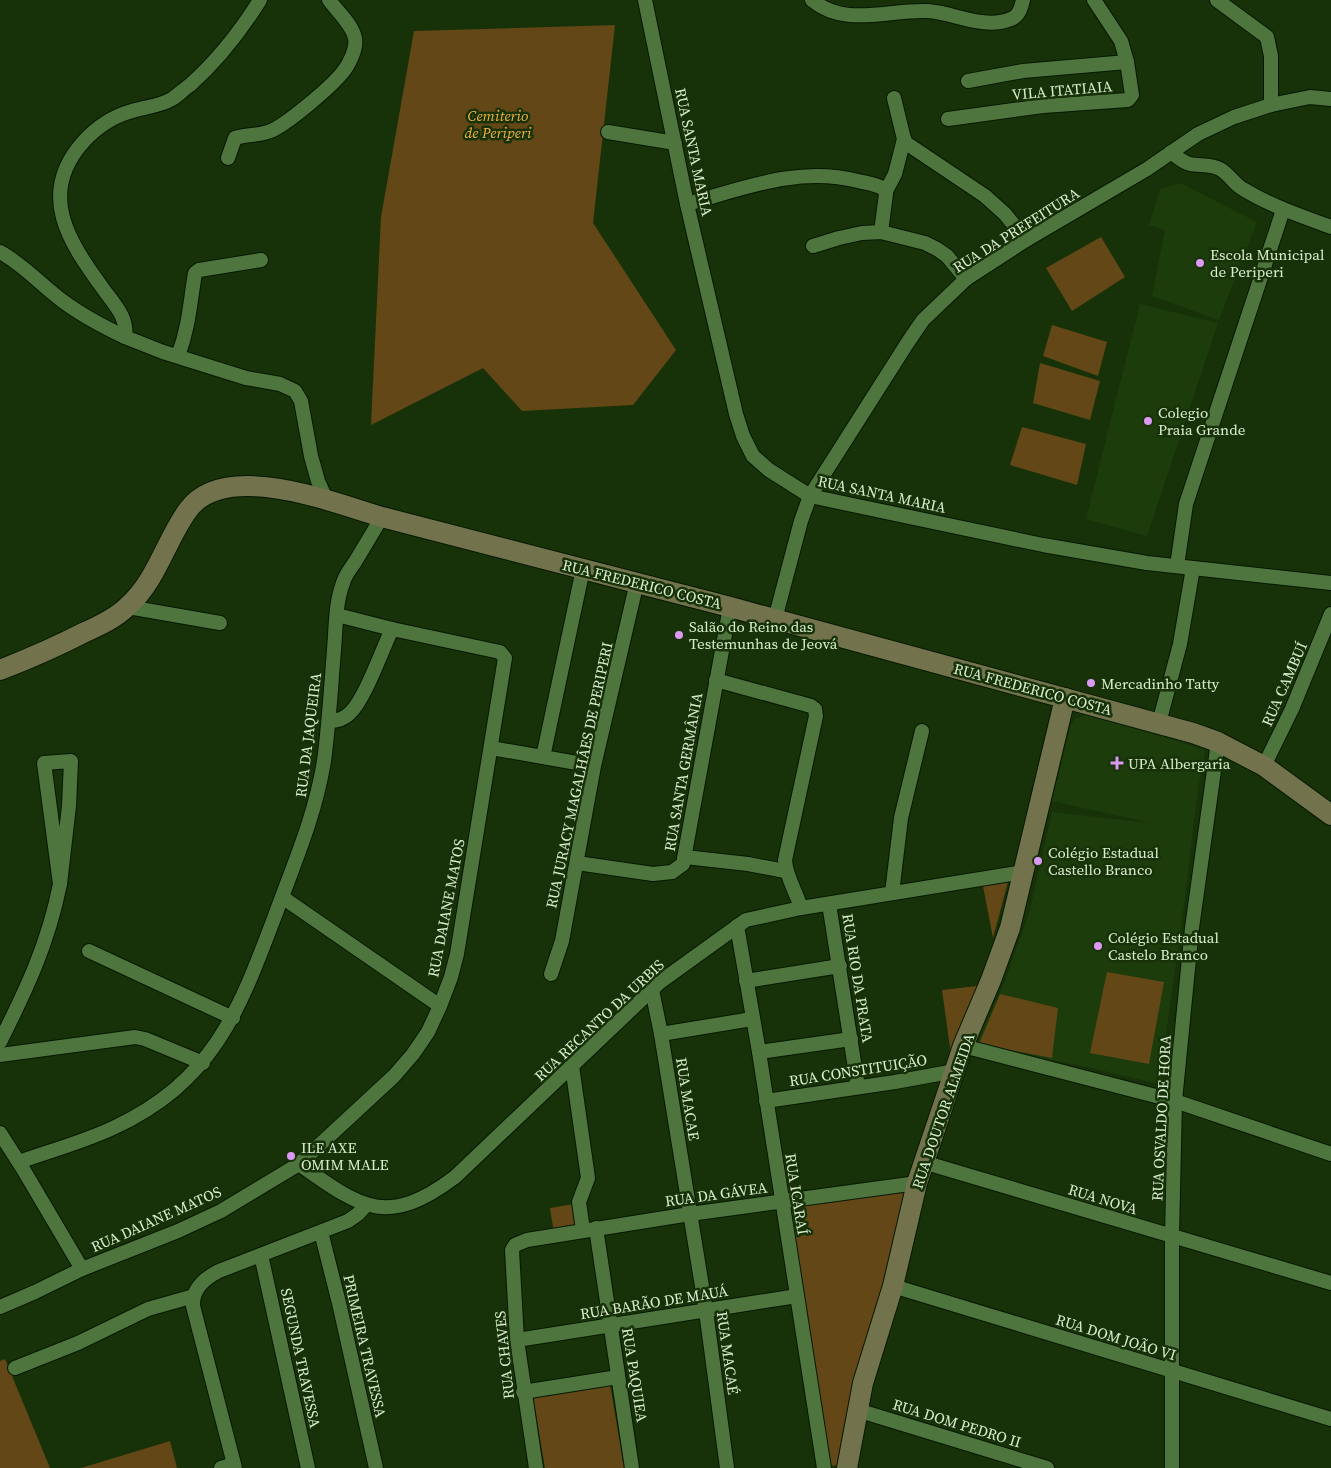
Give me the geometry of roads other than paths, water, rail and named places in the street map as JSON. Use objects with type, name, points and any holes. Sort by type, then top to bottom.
[{"type":"main road","name":"RUA FREDERICO COSTA","points":[[0,670],[84,633],[128,607],[149,582],[188,510],[198,499],[209,492],[238,485],[257,485],[273,487],[382,517],[730,606],[1159,723],[1218,742],[1264,766],[1331,815]]},
{"type":"main road","name":"RUA DOUTOR ALMEIDA","points":[[847,1468],[863,1383],[893,1286],[917,1183],[963,1046],[991,980],[1010,928],[1065,698]]},
{"type":"street","points":[[124,337],[125,324],[123,316],[94,276],[71,239],[64,223],[59,192],[62,176],[76,150],[100,127],[113,118],[130,111],[174,98],[196,79],[220,56],[247,22],[260,0]]},
{"type":"street","points":[[228,158],[235,138],[260,135],[275,130],[331,84],[348,64],[354,48],[354,35],[351,28],[329,0]]},
{"type":"street","name":"RUA SANTA MARIA","points":[[645,0],[687,204],[736,414],[743,436],[753,456],[769,470],[810,496],[1043,545],[1177,566],[1331,583]]},
{"type":"street","points":[[812,0],[819,6],[831,11],[860,17],[928,11],[973,21],[998,22],[1014,18],[1021,8],[1023,0]]},
{"type":"street","name":"VILA ITATIAIA","points":[[948,119],[1043,106],[1128,100],[1132,95],[1122,41],[1094,0]]},
{"type":"street","points":[[1216,0],[1267,36],[1271,56],[1271,105]]},
{"type":"street","points":[[968,81],[1040,70],[1127,62]]},
{"type":"street","points":[[894,98],[906,143],[985,196],[1005,214],[1026,240]]},
{"type":"street","name":"RUA DA PREFEITURA","points":[[775,619],[801,521],[810,496],[830,462],[923,320],[966,279],[1026,240],[1147,169],[1198,134],[1215,125],[1271,105],[1310,98],[1331,99]]},
{"type":"street","points":[[608,132],[675,143]]},
{"type":"street","points":[[881,232],[886,191],[894,174],[904,140]]},
{"type":"street","points":[[1171,152],[1180,160],[1189,164],[1210,166],[1220,170],[1240,188],[1283,210],[1331,227]]},
{"type":"street","points":[[687,204],[774,179],[803,175],[829,176],[854,180],[881,187],[886,191]]},
{"type":"street","points":[[1177,566],[1186,504],[1283,210]]},
{"type":"street","points":[[813,246],[839,238],[881,232],[925,243],[937,249],[947,256],[966,279]]},
{"type":"street","points":[[0,252],[33,275],[63,302],[124,337],[145,346],[246,378],[280,384],[294,390],[301,401],[311,456],[318,481],[327,501]]},
{"type":"street","points":[[178,356],[186,336],[189,321],[194,273],[199,270],[261,260]]},
{"type":"street","name":"RUA DA JAQUEIRA","points":[[19,1162],[94,1136],[133,1119],[185,1081],[203,1063],[233,1018],[251,978],[306,834],[317,799],[329,721],[337,615],[343,581],[382,517]]},
{"type":"street","points":[[1159,723],[1180,644],[1193,568]]},
{"type":"street","points":[[543,757],[583,569]]},
{"type":"street","name":"RUA JURACY MAGALHÂES DE PERIPERI","points":[[551,974],[562,941],[594,766],[637,582]]},
{"type":"street","name":"RUA SANTA GERMÂNIA","points":[[577,863],[653,874],[672,872],[683,864],[730,606]]},
{"type":"street","points":[[128,607],[220,624]]},
{"type":"street","name":"RUA CAMBUÍ","points":[[1264,766],[1295,701],[1331,614]]},
{"type":"street","name":"RUA DAIANE MATOS","points":[[0,1307],[82,1269],[178,1231],[221,1210],[299,1164],[394,1076],[413,1054],[428,1032],[451,977],[457,954],[505,661],[503,654],[337,615]]},
{"type":"street","points":[[329,721],[344,718],[356,706],[363,695],[392,629]]},
{"type":"street","points":[[716,680],[811,706],[815,709],[816,716],[785,860],[785,871],[794,888],[801,908]]},
{"type":"street","points":[[892,894],[901,818],[922,731]]},
{"type":"street","name":"RUA OSVALDO DE HORA","points":[[1172,1468],[1172,1236],[1175,1101],[1192,928],[1218,742]]},
{"type":"street","points":[[491,748],[594,766]]},
{"type":"street","points":[[0,1042],[29,985],[54,916],[60,884],[69,806],[71,761],[44,763],[60,884]]},
{"type":"street","points":[[685,857],[748,864],[785,871]]},
{"type":"street","name":"RUA RECANTO DA URBIS","points":[[299,1164],[343,1195],[366,1205],[387,1207],[401,1205],[425,1196],[442,1187],[461,1172],[652,990],[746,920],[801,908],[1023,872]]},
{"type":"street","points":[[282,897],[440,1006]]},
{"type":"street","name":"RUA RIO DA PRATA","points":[[829,904],[858,1087]]},
{"type":"street","name":"RUA ICARAÍ","points":[[737,926],[759,1052],[824,1468]]},
{"type":"street","points":[[89,951],[233,1018]]},
{"type":"street","points":[[746,981],[840,966]]},
{"type":"street","name":"RUA MACAE","points":[[652,990],[661,1034],[690,1214]]},
{"type":"street","points":[[661,1034],[752,1019]]},
{"type":"street","points":[[0,1055],[135,1037],[145,1039],[203,1063]]},
{"type":"street","points":[[759,1052],[851,1039]]},
{"type":"street","points":[[963,1046],[1175,1101],[1331,1154]]},
{"type":"street","name":"RUA PAQUIEA","points":[[572,1066],[588,1178],[579,1202],[589,1229],[611,1326],[632,1468]]},
{"type":"street","name":"RUA CONSTITUIÇÃO","points":[[766,1101],[955,1070]]},
{"type":"street","name":"RUA DAIANE MATOS","points":[[0,1133],[82,1269]]},
{"type":"street","name":"RUA NOVA","points":[[923,1162],[1331,1283]]},
{"type":"street","name":"RUA DA GÁVEA","points":[[521,1242],[589,1229],[782,1200],[917,1183]]},
{"type":"street","points":[[230,1467],[193,1306],[194,1297],[203,1282],[213,1274],[353,1218],[366,1205]]},
{"type":"street","name":"RUA MACAÉ","points":[[690,1214],[706,1311],[727,1468]]},
{"type":"street","name":"PRIMEIRA TRAVESSA","points":[[321,1232],[339,1302],[376,1468]]},
{"type":"street","name":"RUA CHAVES","points":[[521,1242],[515,1245],[512,1250],[517,1340],[523,1392],[536,1468]]},
{"type":"street","name":"SEGUNDA TRAVESSA","points":[[261,1255],[308,1468]]},
{"type":"street","name":"RUA DOM JOÃO VI","points":[[893,1286],[1331,1419]]},
{"type":"street","name":"RUA BARÃO DE MAUÁ","points":[[517,1340],[797,1296]]},
{"type":"street","points":[[14,1368],[78,1343],[148,1309],[194,1297]]},
{"type":"street","points":[[523,1392],[618,1377]]},
{"type":"street","name":"RUA DOM PEDRO II","points":[[857,1410],[1047,1468]]},
{"type":"place","name":"Escola Municipal de Periperi","points":[[1200,263]]},
{"type":"place","name":"Colegio Praia Grande","points":[[1148,421]]},
{"type":"place","name":"Salão do Reino das Testemunhas de Jeová","points":[[679,635]]},
{"type":"place","name":"Mercadinho Tatty","points":[[1091,683]]},
{"type":"place","name":"UPA Albergaria","points":[[1117,763]]},
{"type":"place","name":"Colégio Estadual Castello Branco","points":[[1038,861]]},
{"type":"place","name":"Colégio Estadual Castelo Branco","points":[[1098,946]]},
{"type":"place","name":"ILE AXE OMIM MALE","points":[[291,1156]]},
{"type":"park label","name":"Cemiterio de Periperi","points":[[498,124]]}]
